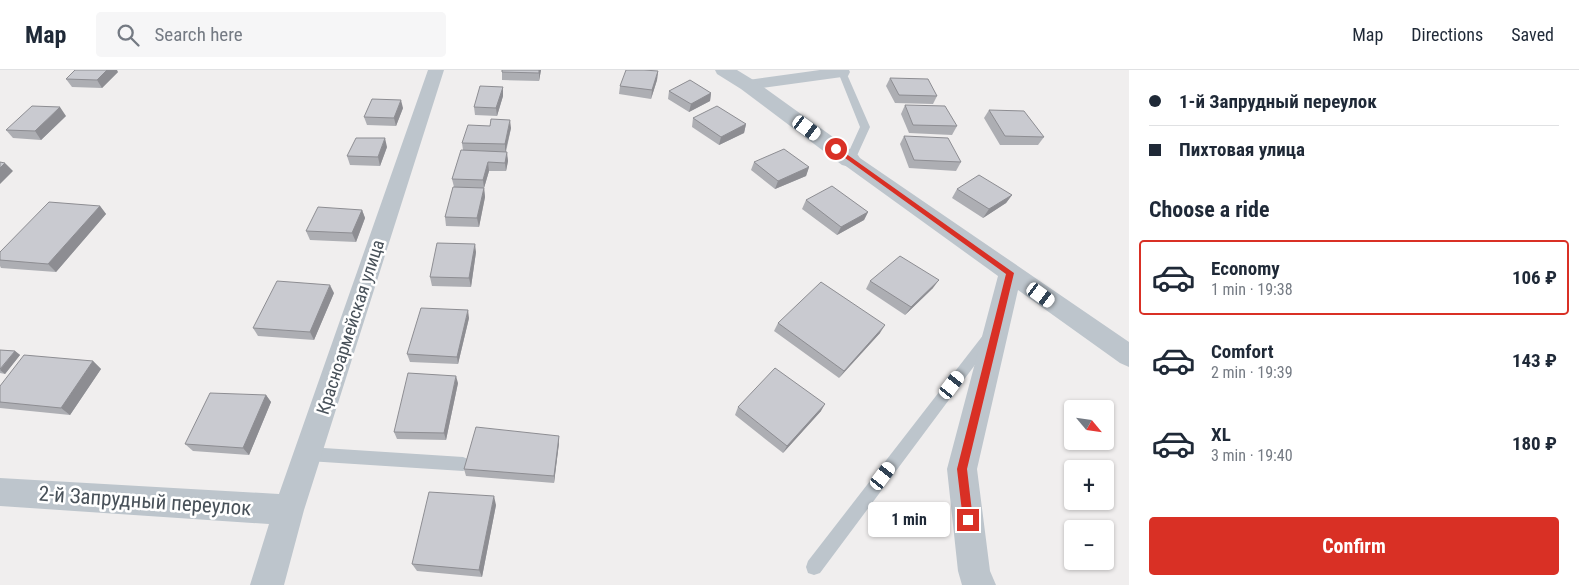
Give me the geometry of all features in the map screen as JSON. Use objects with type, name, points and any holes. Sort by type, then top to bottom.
[{"type":"street","name":"Красноармейская улица","points":[[267,585],[289,510],[436,70]]},
{"type":"street","points":[[724,70],[748,85],[850,160],[1129,356]]},
{"type":"street","points":[[748,85],[842,71]]},
{"type":"street","points":[[979,585],[974,571],[962,469],[1010,273]]},
{"type":"street","name":"2-й Запрудный переулок","points":[[0,492],[289,510]]},
{"type":"lane","points":[[842,71],[865,127],[850,160]]},
{"type":"lane","points":[[814,567],[998,324]]},
{"type":"lane","points":[[308,454],[463,464]]},
{"type":"building","points":[[75,70],[107,70],[97,80],[66,79]]},
{"type":"building","points":[[502,70],[539,70],[539,73],[502,72]]},
{"type":"building","points":[[626,70],[658,71],[652,90],[620,86]]},
{"type":"building","points":[[890,78],[928,79],[937,96],[899,95]]},
{"type":"building","points":[[690,80],[711,93],[691,104],[669,91]]},
{"type":"building","points":[[480,86],[503,87],[496,108],[474,107]]},
{"type":"building","points":[[372,99],[401,100],[394,118],[364,117]]},
{"type":"building","points":[[905,105],[945,106],[957,126],[913,125]]},
{"type":"building","points":[[32,106],[60,107],[35,131],[6,130]]},
{"type":"building","points":[[717,106],[746,124],[721,137],[693,118]]},
{"type":"building","points":[[989,110],[1024,111],[1044,137],[1005,136]]},
{"type":"building","points":[[491,119],[510,120],[505,144],[462,143],[468,125],[490,126]]},
{"type":"building","points":[[904,136],[948,138],[961,162],[914,160]]},
{"type":"building","points":[[356,138],[385,138],[378,157],[347,156]]},
{"type":"building","points":[[784,149],[809,167],[778,181],[754,162]]},
{"type":"building","points":[[461,150],[507,152],[505,163],[488,162],[483,180],[452,179]]},
{"type":"building","points":[[979,175],[1012,195],[989,209],[957,189]]},
{"type":"building","points":[[832,186],[868,212],[841,227],[806,200]]},
{"type":"building","points":[[453,187],[484,188],[477,218],[445,217]]},
{"type":"building","points":[[49,202],[100,206],[48,264],[0,260],[0,252]]},
{"type":"building","points":[[318,207],[362,210],[352,233],[306,231]]},
{"type":"building","points":[[437,243],[475,244],[469,278],[430,277]]},
{"type":"building","points":[[900,256],[939,280],[911,307],[870,281]]},
{"type":"building","points":[[277,281],[330,285],[310,332],[253,328]]},
{"type":"building","points":[[821,282],[885,325],[844,371],[778,323]]},
{"type":"building","points":[[421,308],[468,310],[457,357],[407,354]]},
{"type":"building","points":[[0,350],[15,351],[0,369]]},
{"type":"building","points":[[24,355],[93,361],[61,408],[0,402],[0,386]]},
{"type":"building","points":[[775,368],[825,404],[787,446],[738,407]]},
{"type":"building","points":[[408,373],[456,376],[444,433],[394,432]]},
{"type":"building","points":[[210,393],[266,395],[243,448],[185,444]]},
{"type":"building","points":[[476,427],[559,436],[554,476],[464,469]]},
{"type":"building","points":[[429,492],[494,496],[479,570],[412,564]]},
{"type":"route","points":[[836,149],[1010,273],[962,469],[968,520]]}]
